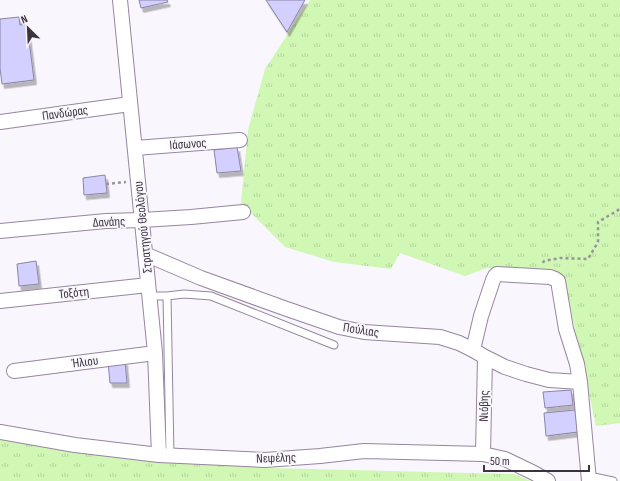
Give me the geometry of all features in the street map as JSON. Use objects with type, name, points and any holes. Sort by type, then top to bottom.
[{"type":"street","name":"Στρατηγού Θεολόγου","points":[[120,0],[165,455]]},
{"type":"street","name":"Πανδώρας","points":[[0,122],[130,104]]},
{"type":"street","name":"Ιάσωνος","points":[[135,148],[240,140]]},
{"type":"street","name":"Δανάης","points":[[0,232],[106,221],[191,217],[243,212]]},
{"type":"street","name":"Πούλιας","points":[[145,254],[201,278],[339,326],[364,332],[440,337],[460,343],[505,367],[549,380],[580,382]]},
{"type":"street","name":"Νιόβης","points":[[483,454],[479,354],[481,316],[495,276],[498,274],[539,277]]},
{"type":"street","points":[[539,277],[550,277],[558,281],[566,329],[577,364],[580,382],[589,478]]},
{"type":"street","name":"Τοξότη","points":[[0,301],[149,290]]},
{"type":"street","name":"Ήλιου","points":[[14,371],[155,353]]},
{"type":"street","name":"Νεφέλης","points":[[0,432],[75,445],[165,455],[265,460],[364,451],[483,454],[505,459],[548,481]]},
{"type":"lane","points":[[149,290],[167,296],[184,294],[211,296],[334,345]]},
{"type":"lane","points":[[165,455],[167,296]]},
{"type":"lane","points":[[589,478],[613,481]]},
{"type":"path","points":[[106,184],[138,181]]},
{"type":"path","points":[[539,277],[544,261],[560,258],[588,259],[598,242],[598,222],[620,209]]},
{"type":"green space","points":[[310,0],[620,0],[620,423],[596,426],[563,275],[487,268],[465,276],[400,253],[391,269],[334,262],[285,247],[241,203],[248,130],[265,69]]},
{"type":"green space","points":[[0,437],[73,451],[271,468],[514,474],[531,481],[0,481]]},
{"type":"building","points":[[139,0],[167,0],[168,2],[141,8]]},
{"type":"building","points":[[266,0],[305,0],[287,32]]},
{"type":"building","points":[[19,17],[20,25],[27,24],[34,80],[2,84],[0,68],[0,19]]},
{"type":"building","points":[[237,147],[241,171],[217,173],[214,150]]},
{"type":"building","points":[[105,175],[107,193],[84,195],[83,178]]},
{"type":"building","points":[[36,261],[39,284],[19,286],[17,264]]},
{"type":"building","points":[[125,361],[127,383],[110,383],[108,362]]},
{"type":"building","points":[[571,390],[573,405],[545,408],[543,392]]},
{"type":"building","points":[[575,410],[578,432],[546,436],[544,413]]}]
